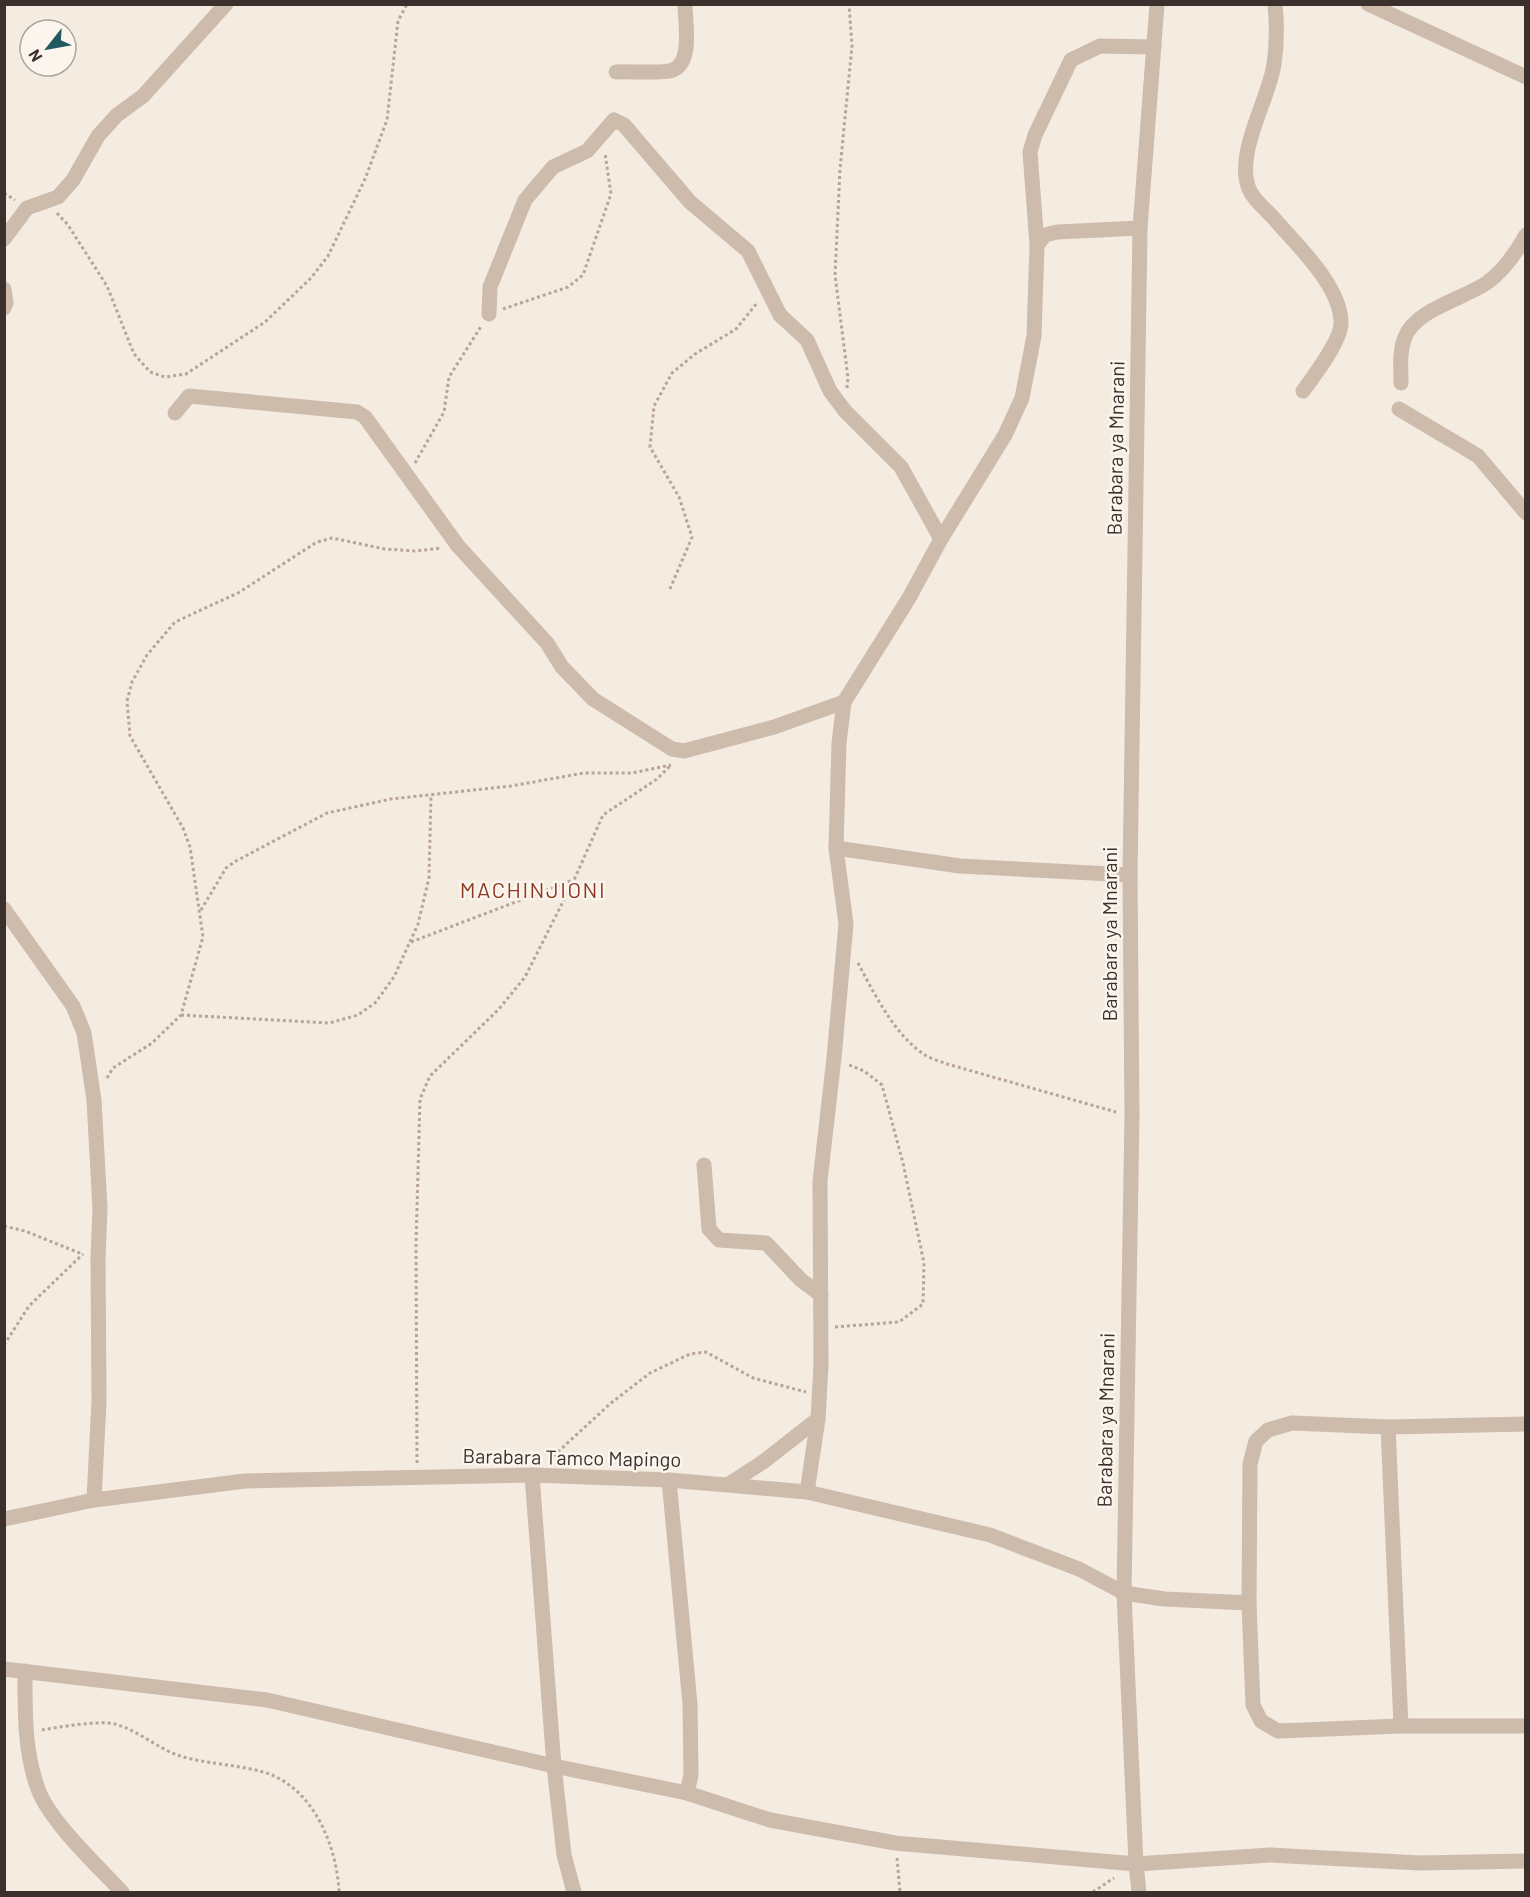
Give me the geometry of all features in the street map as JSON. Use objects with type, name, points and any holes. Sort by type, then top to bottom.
[{"type":"street","points":[[4,239],[27,208],[58,197],[73,180],[98,136],[117,115],[143,96],[226,4]]},
{"type":"street","points":[[616,72],[672,70],[682,63],[686,51],[685,4]]},
{"type":"street","name":"Barabara ya Mnarani","points":[[1139,1893],[1124,1593],[1132,1116],[1130,875],[1140,228],[1157,4]]},
{"type":"street","points":[[1275,4],[1277,27],[1274,64],[1265,99],[1251,131],[1245,166],[1250,191],[1321,272],[1338,306],[1341,326],[1325,362],[1303,391]]},
{"type":"street","points":[[1368,4],[1526,78]]},
{"type":"street","points":[[807,1492],[818,1419],[821,1328],[820,1181],[846,924],[836,848],[839,743],[844,702],[909,598],[941,539],[1005,435],[1022,398],[1034,336],[1037,245],[1029,152],[1035,135],[1071,60],[1100,46],[1154,47]]},
{"type":"street","points":[[489,314],[490,287],[525,200],[553,167],[587,152],[614,120],[624,125],[690,202],[748,251],[780,315],[807,340],[830,391],[844,411],[901,467],[941,539]]},
{"type":"street","points":[[1037,245],[1045,235],[1057,232],[1140,228]]},
{"type":"street","points":[[1401,383],[1401,352],[1405,336],[1414,321],[1488,282],[1508,263],[1526,235]]},
{"type":"street","points":[[4,289],[6,303],[4,308]]},
{"type":"street","points":[[175,413],[189,396],[357,412],[365,417],[458,546],[548,643],[562,667],[592,699],[654,740],[672,749],[684,751],[774,727],[844,702]]},
{"type":"street","points":[[1399,409],[1478,456],[1526,513]]},
{"type":"street","points":[[836,848],[960,866],[1130,875]]},
{"type":"street","points":[[4,909],[73,1006],[84,1033],[94,1100],[100,1209],[99,1401],[94,1500]]},
{"type":"street","points":[[704,1165],[709,1229],[719,1240],[766,1243],[801,1280],[821,1295]]},
{"type":"street","points":[[729,1484],[763,1462],[818,1419]]},
{"type":"street","points":[[1526,1425],[1388,1427],[1292,1423],[1268,1430],[1256,1441],[1250,1464],[1249,1603],[1253,1705],[1261,1721],[1278,1731],[1401,1726],[1526,1726]]},
{"type":"street","points":[[1388,1427],[1401,1726]]},
{"type":"street","points":[[532,1475],[554,1766],[564,1855],[574,1893]]},
{"type":"street","name":"Barabara Tamco Mapingo","points":[[4,1519],[94,1500],[244,1481],[532,1475],[729,1484],[807,1492],[990,1534],[1079,1569],[1124,1593],[1164,1599],[1249,1603]]},
{"type":"street","points":[[669,1480],[690,1704],[691,1775],[687,1793]]},
{"type":"street","points":[[4,1670],[267,1700],[554,1766],[687,1793],[771,1820],[895,1844],[1136,1864],[1269,1855],[1420,1863],[1526,1861]]},
{"type":"street","points":[[25,1671],[26,1733],[38,1791],[53,1817],[122,1893]]},
{"type":"path","points":[[45,203],[68,225],[108,286],[135,354],[150,372],[165,377],[186,374],[266,322],[311,278],[328,256],[365,179],[387,120],[398,21],[407,4]]},
{"type":"path","points":[[844,411],[848,378],[835,275],[840,169],[852,46],[849,4]]},
{"type":"path","points":[[406,473],[418,458],[444,412],[449,377],[489,314],[568,287],[583,275],[611,194],[602,133]]},
{"type":"path","points":[[670,589],[692,537],[679,497],[650,447],[654,405],[672,373],[695,354],[736,329],[754,308],[765,286]]},
{"type":"path","points":[[94,1100],[113,1068],[152,1043],[181,1015],[203,937],[190,847],[183,828],[130,736],[128,701],[132,682],[147,655],[175,622],[238,593],[317,542],[332,538],[385,549],[415,551],[458,546]]},
{"type":"path","points":[[417,1476],[416,1245],[420,1099],[430,1076],[499,1009],[525,977],[574,880],[603,815],[657,779],[684,751]]},
{"type":"path","points":[[201,912],[212,888],[226,868],[327,813],[391,799],[511,786],[584,773],[632,773],[671,765]]},
{"type":"path","points":[[181,1015],[329,1023],[358,1016],[375,1003],[394,977],[418,924],[429,878],[431,795]]},
{"type":"path","points":[[409,943],[574,880]]},
{"type":"path","points":[[855,953],[857,963],[904,1037],[925,1055],[946,1064],[1132,1116]]},
{"type":"path","points":[[821,1328],[899,1322],[922,1304],[924,1263],[903,1163],[882,1085],[864,1071],[834,1058]]},
{"type":"path","points":[[4,1226],[25,1231],[98,1259]]},
{"type":"path","points":[[4,1345],[29,1306],[83,1254]]},
{"type":"path","points":[[532,1475],[611,1402],[650,1373],[690,1354],[706,1352],[753,1378],[819,1395]]},
{"type":"path","points":[[26,1733],[70,1725],[114,1723],[178,1755],[266,1772],[294,1789],[321,1820],[338,1873],[339,1893]]},
{"type":"path","points":[[895,1844],[900,1893]]},
{"type":"district","name":"MACHINJIONI","points":[[533,890]]}]
